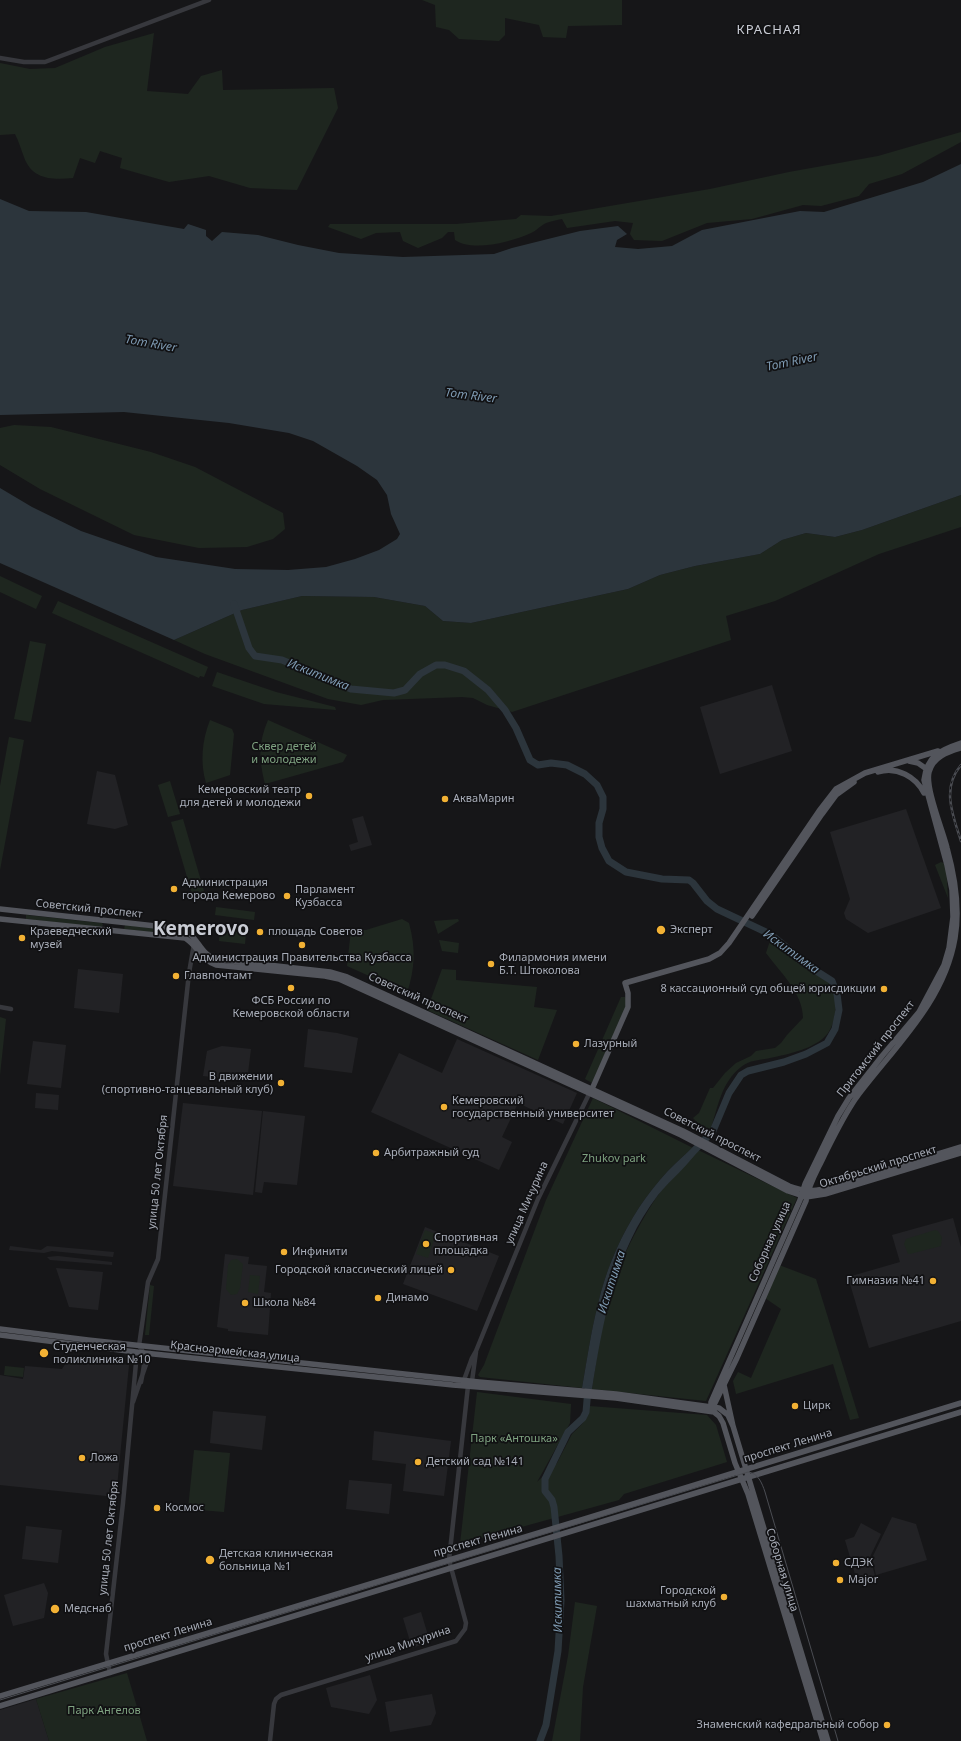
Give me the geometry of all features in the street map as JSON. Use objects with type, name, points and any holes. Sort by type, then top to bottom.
[{"type":"main road","points":[[761,898],[836,794],[854,782],[883,771],[935,755],[961,744]]},
{"type":"main road","points":[[591,1090],[628,1007],[628,993],[626,985],[713,960],[726,952],[818,811],[836,789],[859,775],[949,749],[961,748]]},
{"type":"main road","points":[[928,770],[936,760],[949,749]]},
{"type":"main road","points":[[928,770],[929,761],[935,755]]},
{"type":"main road","points":[[907,761],[915,761],[928,770]]},
{"type":"main road","name":"Притомский проспект","points":[[804,1194],[826,1141],[842,1109],[882,1056],[919,1012],[944,965],[952,934],[952,890],[947,865],[924,780],[928,770]]},
{"type":"main road","name":"Притомский проспект","points":[[804,1194],[844,1117],[921,1016],[937,989],[949,962],[955,937],[957,901],[948,848],[929,784],[928,770]]},
{"type":"main road","points":[[883,771],[900,772],[914,779],[920,785],[930,804]]},
{"type":"main road","name":"Советский проспект","points":[[0,909],[183,929],[194,938],[207,956],[215,959],[338,974],[591,1090],[682,1133],[804,1194]]},
{"type":"main road","name":"Советский проспект","points":[[0,919],[184,938],[204,959],[216,965],[325,976],[339,979],[591,1090]]},
{"type":"main road","points":[[100,930],[104,929],[106,926],[101,920]]},
{"type":"main road","points":[[121,922],[117,926],[118,930],[121,932]]},
{"type":"main road","name":"Октябрьский проспект","points":[[804,1194],[961,1147]]},
{"type":"main road","name":"Октябрьский проспект","points":[[804,1194],[825,1194],[961,1153]]},
{"type":"main road","name":"Соборная улица","points":[[712,1408],[724,1385],[804,1194]]},
{"type":"main road","name":"Соборная улица","points":[[712,1408],[751,1309],[804,1194]]},
{"type":"main road","name":"Красноармейская улица","points":[[0,1329],[138,1349],[144,1352],[151,1350]]},
{"type":"main road","name":"Красноармейская улица","points":[[0,1335],[470,1384],[616,1396],[712,1408]]},
{"type":"main road","name":"Красноармейская улица","points":[[338,1370],[464,1380]]},
{"type":"main road","points":[[464,1380],[470,1384]]},
{"type":"main road","name":"Соборная улица","points":[[724,1385],[733,1426],[828,1741]]},
{"type":"main road","name":"проспект Ленина","points":[[0,1696],[537,1534],[961,1403]]},
{"type":"main road","name":"Соборная улица","points":[[712,1408],[725,1412],[733,1426]]},
{"type":"main road","name":"Соборная улица","points":[[712,1408],[721,1419],[738,1471],[748,1494],[823,1741]]},
{"type":"main road","name":"проспект Ленина","points":[[0,1706],[961,1412]]},
{"type":"street","points":[[0,58],[24,62],[45,62],[209,0]]},
{"type":"street","name":"улица 50 лет Октября","points":[[110,1673],[106,1654],[132,1395],[148,1282],[158,1259],[194,938]]},
{"type":"street","points":[[0,1007],[11,1008]]},
{"type":"street","name":"улица Мичурина","points":[[464,1380],[469,1363],[476,1351],[538,1199],[591,1090]]},
{"type":"street","name":"улица 50 лет Октября","points":[[132,1405],[151,1350]]},
{"type":"street","name":"улица Мичурина","points":[[270,1741],[274,1704],[276,1699],[281,1695],[456,1641],[465,1629],[466,1622],[449,1560],[470,1384],[476,1351]]},
{"type":"street","points":[[141,1382],[144,1352]]},
{"type":"shaded area","points":[[772,685],[792,751],[720,774],[700,707]]},
{"type":"shaded area","points":[[97,771],[115,775],[128,825],[115,829],[87,824]]},
{"type":"shaded area","points":[[906,809],[941,908],[868,933],[846,919],[844,913],[850,899],[830,832]]},
{"type":"shaded area","points":[[363,816],[372,845],[351,851],[349,845],[358,842],[352,819]]},
{"type":"shaded area","points":[[78,969],[123,974],[119,1013],[74,1008]]},
{"type":"shaded area","points":[[308,1029],[337,1033],[358,1038],[352,1073],[304,1067]]},
{"type":"shaded area","name":"Кемеровский государственный университет","points":[[457,1039],[577,1093],[563,1124],[518,1103],[502,1137],[512,1142],[499,1170],[371,1112],[399,1053],[442,1073]]},
{"type":"shaded area","points":[[33,1041],[66,1045],[61,1088],[27,1084]]},
{"type":"shaded area","points":[[222,1046],[251,1049],[247,1081],[203,1076],[207,1051]]},
{"type":"shaded area","points":[[36,1093],[59,1095],[58,1110],[35,1108]]},
{"type":"shaded area","points":[[183,1103],[262,1111],[253,1195],[173,1186]]},
{"type":"shaded area","points":[[263,1111],[305,1116],[297,1185],[264,1182],[262,1193],[255,1192]]},
{"type":"shaded area","points":[[953,1218],[961,1247],[961,1321],[869,1348],[848,1277],[900,1262],[892,1235]]},
{"type":"shaded area","name":"Городской классический лицей","points":[[425,1227],[499,1256],[477,1311],[403,1284]]},
{"type":"shaded area","points":[[10,1246],[41,1250],[47,1246],[114,1252],[113,1257],[52,1251],[44,1253],[9,1250]]},
{"type":"shaded area","name":"Школа №84","points":[[225,1254],[249,1257],[248,1264],[267,1266],[264,1292],[271,1293],[268,1335],[228,1331],[228,1329],[217,1327]]},
{"type":"shaded area","points":[[58,1256],[112,1262],[112,1265],[50,1260],[47,1257]]},
{"type":"shaded area","points":[[56,1268],[103,1272],[98,1310],[69,1307]]},
{"type":"shaded area","points":[[81,1359],[129,1365],[116,1497],[0,1485],[0,1375],[23,1379],[25,1366],[62,1369],[68,1360]]},
{"type":"shaded area","points":[[213,1411],[266,1416],[262,1450],[210,1443]]},
{"type":"shaded area","name":"Детский сад №141","points":[[374,1431],[451,1441],[444,1496],[403,1491],[406,1464],[372,1460]]},
{"type":"shaded area","points":[[349,1480],[392,1484],[389,1514],[346,1509]]},
{"type":"shaded area","points":[[892,1517],[916,1524],[927,1560],[876,1575],[872,1558]]},
{"type":"shaded area","points":[[861,1523],[881,1534],[870,1557],[875,1576],[857,1581],[845,1540],[854,1537]]},
{"type":"shaded area","points":[[26,1526],[62,1530],[58,1563],[22,1559]]},
{"type":"shaded area","points":[[44,1583],[48,1593],[44,1618],[13,1626],[4,1595]]},
{"type":"shaded area","points":[[421,1612],[430,1642],[412,1648],[403,1618]]},
{"type":"shaded area","points":[[370,1675],[377,1700],[369,1714],[331,1707],[326,1688]]},
{"type":"shaded area","points":[[432,1694],[436,1713],[431,1725],[390,1732],[385,1702]]},
{"type":"shaded area","points":[[36,1699],[49,1741],[0,1741],[0,1710]]},
{"type":"green space","points":[[422,0],[622,0],[622,25],[568,26],[566,38],[543,37],[539,25],[505,18],[505,35],[499,41],[459,39],[449,30],[436,27],[435,5]]},
{"type":"green space","points":[[154,33],[147,91],[188,94],[201,76],[222,70],[223,90],[334,88],[338,108],[297,190],[250,188],[209,176],[169,182],[120,168],[122,158],[100,151],[95,163],[80,158],[73,178],[58,179],[44,177],[32,170],[28,165],[15,134],[0,135],[0,63],[30,69],[55,68],[105,47]]},
{"type":"green space","points":[[961,132],[961,142],[902,174],[869,184],[859,196],[821,206],[803,205],[752,219],[707,223],[662,241],[634,240],[630,234],[633,223],[615,221],[567,228],[562,219],[546,223],[533,232],[514,240],[482,245],[462,244],[455,240],[454,232],[448,232],[442,238],[418,248],[403,241],[400,232],[376,233],[361,239],[328,227],[330,224],[456,224],[516,219],[521,215],[551,216],[710,189],[789,172],[878,156]]},
{"type":"green space","points":[[14,425],[51,427],[151,452],[195,467],[283,513],[285,529],[273,539],[247,547],[199,548],[134,535],[40,489],[0,465],[0,428]]},
{"type":"green space","points":[[961,495],[961,527],[879,554],[775,601],[726,616],[731,640],[512,712],[487,705],[473,698],[462,697],[383,700],[361,705],[328,699],[205,654],[174,640],[242,610],[302,596],[374,597],[425,606],[443,621],[471,623],[628,589],[660,575],[695,566],[760,554],[782,540],[806,533],[835,537],[862,530]]},
{"type":"green space","points":[[0,576],[42,596],[36,609],[0,592]]},
{"type":"green space","points":[[58,601],[208,667],[204,677],[200,676],[199,678],[52,613]]},
{"type":"green space","points":[[30,641],[46,644],[31,722],[14,719]]},
{"type":"green space","points":[[217,672],[276,692],[335,707],[336,710],[264,704],[212,686]]},
{"type":"green space","points":[[210,720],[232,729],[234,734],[230,775],[206,783],[203,768],[203,752],[205,735]]},
{"type":"green space","name":"Сквер детей и молодежи","points":[[268,720],[347,755],[343,762],[265,784],[260,752],[262,737]]},
{"type":"green space","points":[[9,737],[24,740],[0,870],[0,786]]},
{"type":"green space","points":[[170,781],[180,814],[168,817],[158,785]]},
{"type":"green space","points":[[183,819],[206,898],[194,901],[171,822]]},
{"type":"green space","points":[[941,862],[946,864],[948,898],[935,865]]},
{"type":"green space","points":[[216,907],[255,912],[254,920],[215,915]]},
{"type":"green space","points":[[26,915],[102,923],[103,925],[101,927],[26,919]]},
{"type":"green space","points":[[402,919],[409,923],[414,950],[412,975],[407,993],[347,966],[351,930],[366,930]]},
{"type":"green space","points":[[458,919],[459,921],[438,934],[434,921]]},
{"type":"green space","points":[[125,925],[177,931],[176,935],[124,929]]},
{"type":"green space","points":[[220,930],[246,933],[245,944],[219,941]]},
{"type":"green space","points":[[771,938],[796,961],[818,974],[829,977],[835,990],[836,999],[832,1026],[823,1039],[809,1047],[785,1055],[751,1062],[741,1067],[734,1073],[724,1088],[710,1132],[699,1131],[697,1122],[693,1118],[699,1113],[710,1088],[713,1088],[725,1073],[736,1063],[751,1056],[756,1051],[775,1048],[803,1018],[802,1009],[795,991],[766,953]]},
{"type":"green space","points":[[439,940],[459,943],[458,953],[442,951]]},
{"type":"green space","points":[[442,969],[456,970],[456,980],[537,987],[534,1007],[557,1010],[538,1060],[427,1010]]},
{"type":"green space","points":[[621,997],[625,997],[628,1002],[592,1083],[585,1079]]},
{"type":"green space","points":[[0,1017],[6,1019],[0,1075]]},
{"type":"green space","name":"Zhukov park","points":[[593,1098],[693,1148],[660,1180],[646,1198],[622,1238],[604,1282],[598,1304],[582,1388],[480,1377],[478,1375],[484,1365],[546,1200]]},
{"type":"green space","points":[[698,1150],[797,1198],[706,1401],[592,1389],[606,1308],[626,1251],[656,1198]]},
{"type":"green space","name":"Спортивная площадка","points":[[425,1230],[436,1234],[428,1258],[416,1254]]},
{"type":"green space","points":[[935,1230],[938,1231],[942,1237],[941,1246],[908,1254],[904,1244],[906,1239]]},
{"type":"green space","points":[[237,1259],[243,1264],[240,1288],[237,1294],[231,1295],[226,1289],[228,1265],[231,1260]]},
{"type":"green space","points":[[779,1265],[816,1279],[859,1418],[850,1420],[833,1364],[736,1394],[733,1381],[738,1372],[751,1378],[781,1309],[765,1298]]},
{"type":"green space","points":[[250,1275],[260,1276],[258,1294],[248,1292]]},
{"type":"green space","points":[[150,1285],[154,1286],[149,1335],[145,1335]]},
{"type":"green space","points":[[5,1366],[24,1368],[23,1377],[4,1375]]},
{"type":"green space","name":"Парк «Антошка»","points":[[477,1392],[571,1404],[570,1423],[537,1482],[557,1463],[572,1434],[583,1423],[589,1406],[707,1415],[716,1425],[727,1462],[624,1494],[619,1500],[460,1544]]},
{"type":"green space","points":[[194,1450],[230,1453],[224,1512],[188,1509]]},
{"type":"green space","points":[[575,1602],[597,1606],[583,1687],[580,1741],[552,1741],[568,1656]]},
{"type":"green space","name":"Парк Ангелов","points":[[127,1673],[147,1741],[49,1741],[36,1699]]},
{"type":"water","name":"Tom River","points":[[961,164],[961,495],[862,530],[835,537],[806,533],[782,540],[760,554],[695,566],[660,575],[628,589],[471,623],[443,621],[425,606],[374,597],[302,596],[242,610],[174,640],[0,563],[0,488],[32,507],[81,531],[156,557],[235,569],[288,570],[326,567],[355,559],[379,550],[397,539],[400,534],[391,514],[387,495],[377,480],[357,466],[313,441],[289,433],[229,423],[124,412],[0,415],[0,199],[29,211],[86,212],[184,229],[188,224],[206,230],[206,236],[212,241],[222,232],[258,235],[339,253],[403,257],[494,254],[580,231],[618,226],[627,234],[617,240],[615,247],[638,249],[672,246],[702,230],[800,211],[824,212],[923,182]]},
{"type":"water","points":[[693,1148],[698,1150],[689,1162],[658,1195],[643,1217],[631,1239],[621,1263],[606,1312],[592,1389],[582,1388],[598,1304],[612,1260],[622,1238],[646,1198],[660,1180]]},
{"type":"waterway","name":"Искитимка","points":[[234,604],[249,648],[255,656],[282,660],[351,689],[394,693],[405,690],[420,674],[436,665],[445,665],[464,671],[488,690],[505,710],[516,728],[530,760],[538,765],[551,763],[567,765],[585,774],[597,785],[603,797],[603,809],[599,823],[599,837],[602,848],[609,861],[626,872],[662,879],[689,880],[707,901],[717,909],[770,934],[790,950],[799,960],[832,981],[837,994],[839,1010],[835,1029],[827,1043],[806,1054],[784,1062],[748,1071],[741,1075],[729,1093],[713,1131],[689,1156]]},
{"type":"waterway","name":"Искитимка","points":[[540,1741],[546,1725],[558,1651],[561,1600],[559,1556],[554,1507],[552,1500],[545,1491],[545,1479],[568,1432],[583,1418],[586,1412],[588,1389]]},
{"type":"tram line","points":[[0,1700],[748,1472],[757,1476],[765,1492],[838,1741]]},
{"type":"railway","points":[[961,765],[951,783],[950,793],[952,812],[961,841]]},
{"type":"place","name":"Кемеровский театр для детей и молодежи","points":[[309,796]]},
{"type":"place","name":"АкваМарин","points":[[445,799]]},
{"type":"place","name":"Администрация города Кемерово","points":[[174,889]]},
{"type":"place","name":"Парламент Кузбасса","points":[[287,896]]},
{"type":"place","name":"Эксперт","points":[[661,930]]},
{"type":"place","name":"площадь Советов","points":[[260,932]]},
{"type":"place","name":"Краеведческий музей","points":[[22,938]]},
{"type":"place","name":"Администрация Правительства Кузбасса","points":[[302,945]]},
{"type":"place","name":"Филармония имени Б.Т. Штоколова","points":[[491,964]]},
{"type":"place","name":"Главпочтамт","points":[[176,976]]},
{"type":"place","name":"ФСБ России по Кемеровской области","points":[[291,988]]},
{"type":"place","name":"8 кассационный суд общей юрисдикции","points":[[884,989]]},
{"type":"place","name":"Лазурный","points":[[576,1044]]},
{"type":"place","name":"В движении (спортивно-танцевальный клуб)","points":[[281,1083]]},
{"type":"place","name":"Кемеровский государственный университет","points":[[444,1107]]},
{"type":"place","name":"Арбитражный суд","points":[[376,1153]]},
{"type":"place","name":"Спортивная площадка","points":[[426,1244]]},
{"type":"place","name":"Инфинити","points":[[284,1252]]},
{"type":"place","name":"Городской классический лицей","points":[[451,1270]]},
{"type":"place","name":"Гимназия №41","points":[[933,1281]]},
{"type":"place","name":"Динамо","points":[[378,1298]]},
{"type":"place","name":"Школа №84","points":[[245,1303]]},
{"type":"place","name":"Студенческая поликлиника №10","points":[[44,1353]]},
{"type":"place","name":"Цирк","points":[[795,1406]]},
{"type":"place","name":"Ложа","points":[[82,1458]]},
{"type":"place","name":"Детский сад №141","points":[[418,1462]]},
{"type":"place","name":"Космос","points":[[157,1508]]},
{"type":"place","name":"Детская клиническая больница №1","points":[[210,1560]]},
{"type":"place","name":"СДЭК","points":[[836,1563]]},
{"type":"place","name":"Major","points":[[840,1580]]},
{"type":"place","name":"Городской шахматный клуб","points":[[724,1597]]},
{"type":"place","name":"Медснаб","points":[[55,1609]]},
{"type":"place","name":"Знаменский кафедральный собор","points":[[887,1725]]},
{"type":"district","name":"КРАСНАЯ","points":[[769,30]]},
{"type":"district","name":"Kemerovo","points":[[201,930]]}]
